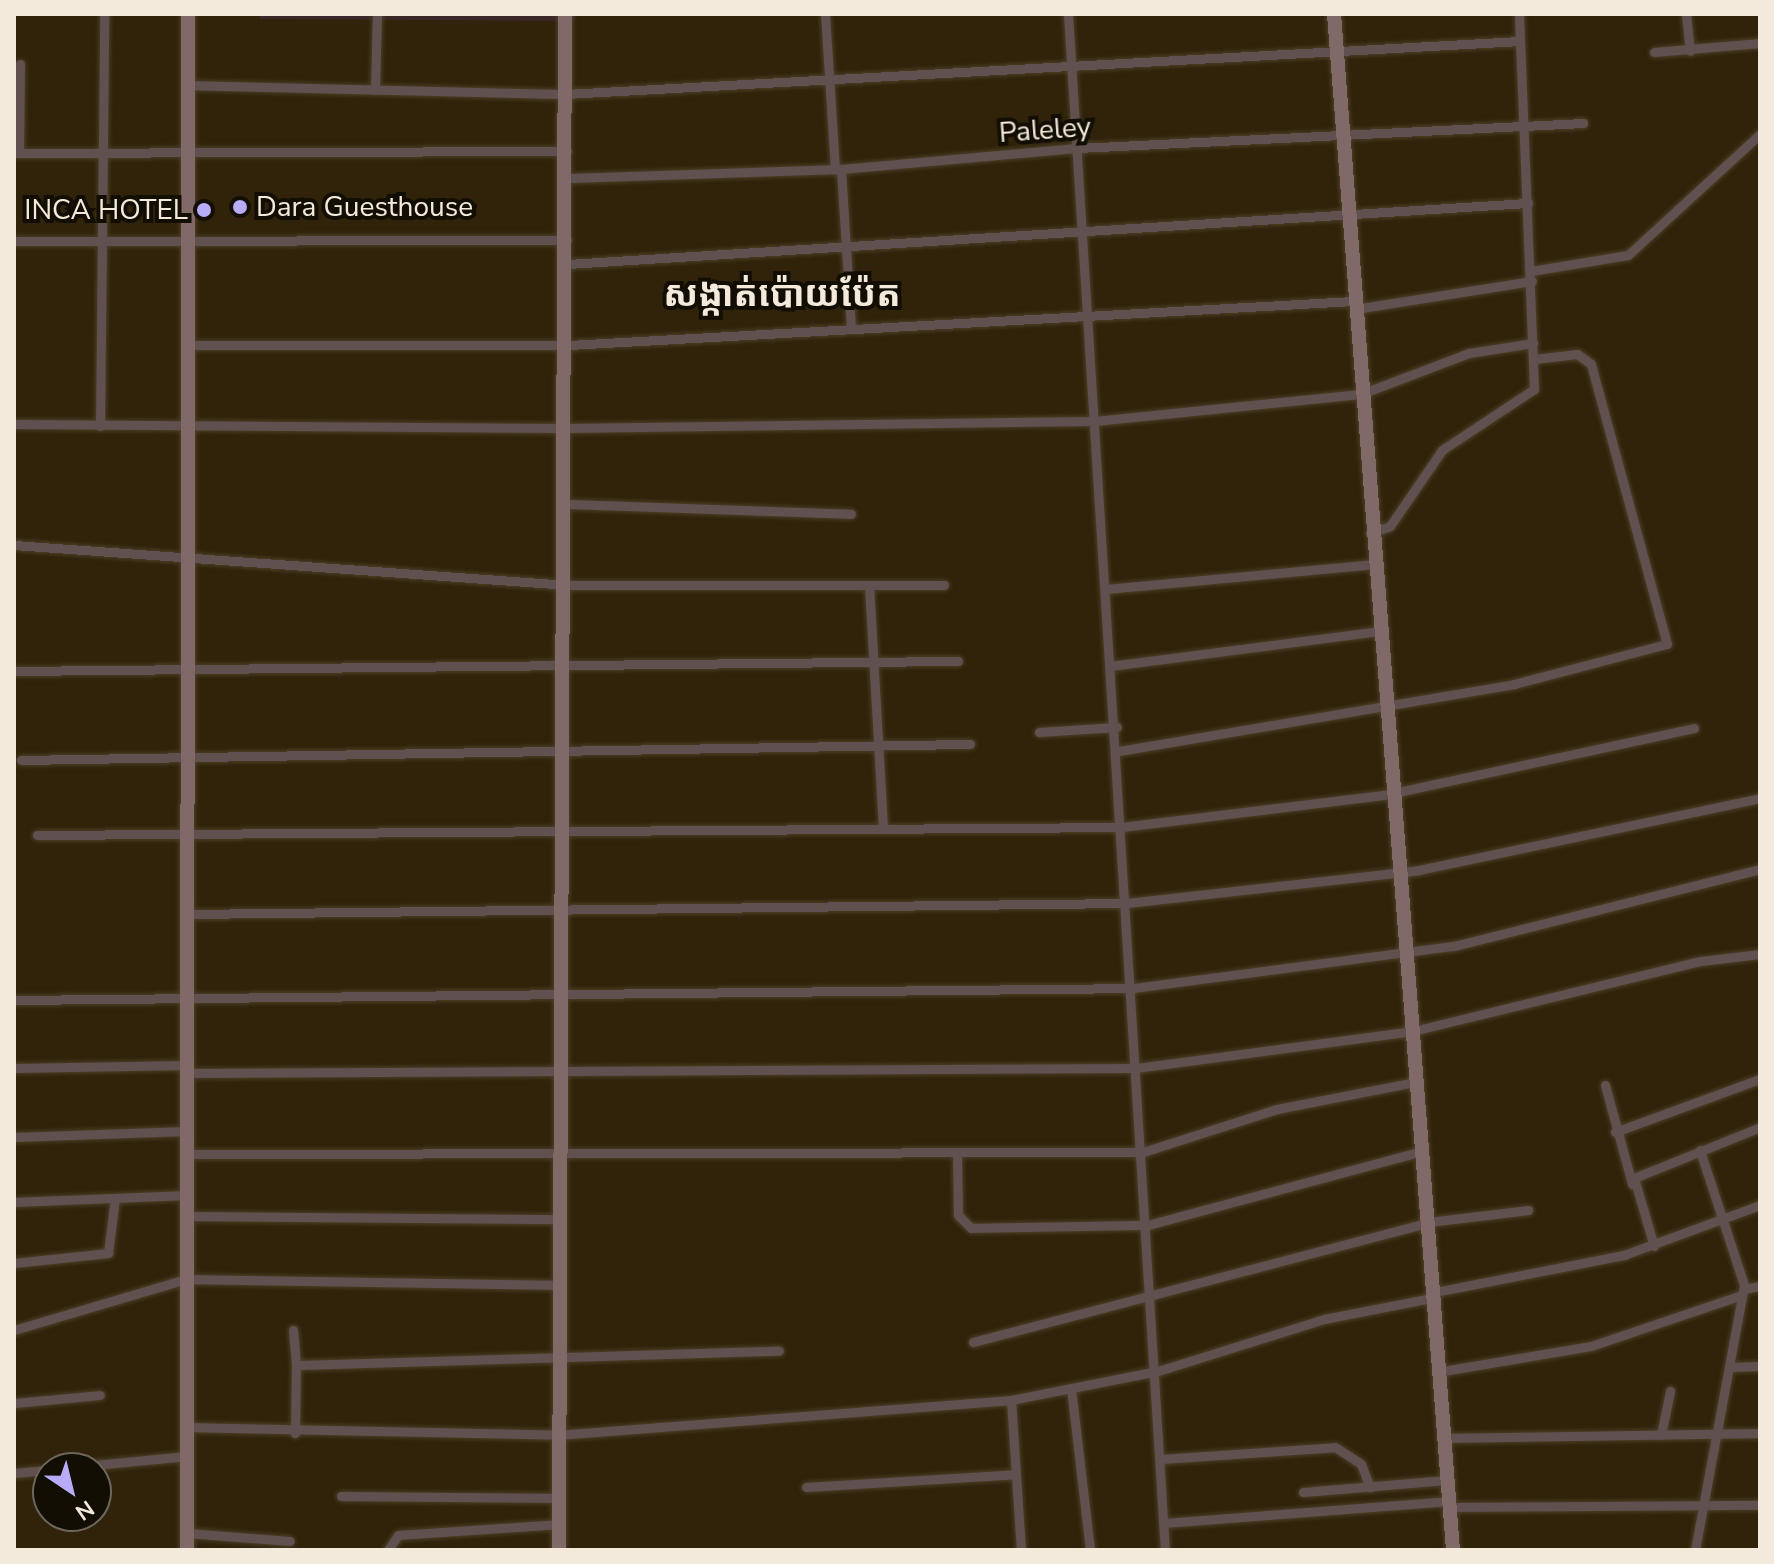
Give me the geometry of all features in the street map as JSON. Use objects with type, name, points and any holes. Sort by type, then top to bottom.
[{"type":"street","points":[[100,426],[98,241],[104,14]]},
{"type":"street","points":[[187,1550],[188,14]]},
{"type":"street","points":[[375,90],[377,14]]},
{"type":"street","points":[[559,1550],[558,1363],[564,991],[562,749],[568,585],[566,428],[570,178],[565,14]]},
{"type":"street","points":[[825,14],[851,329]]},
{"type":"street","points":[[1068,14],[1110,666],[1119,751],[1136,1068],[1158,1371],[1165,1550]]},
{"type":"street","points":[[1334,14],[1389,794],[1402,872],[1414,1082],[1443,1371],[1446,1480],[1453,1550]]},
{"type":"street","points":[[1370,533],[1390,526],[1442,450],[1532,394],[1534,359],[1519,14]]},
{"type":"street","points":[[1686,14],[1690,51]]},
{"type":"street","points":[[188,85],[566,94],[830,85],[1520,41]]},
{"type":"street","points":[[1654,52],[1760,43]]},
{"type":"street","points":[[20,64],[16,153],[570,151]]},
{"type":"street","name":"Paleley","points":[[570,178],[838,169],[1078,148],[1583,123]]},
{"type":"street","points":[[188,345],[569,345],[1087,312],[1354,305],[1531,276],[1628,255],[1760,134]]},
{"type":"street","points":[[568,264],[1348,218],[1528,203]]},
{"type":"street","points":[[14,241],[568,240]]},
{"type":"street","points":[[14,424],[566,428],[1094,421],[1361,394],[1469,353],[1533,343]]},
{"type":"street","points":[[1119,751],[1514,684],[1663,647],[1669,639],[1591,364],[1577,354],[1534,359]]},
{"type":"street","points":[[567,504],[851,514]]},
{"type":"street","points":[[14,545],[187,553],[568,585],[944,585]]},
{"type":"street","points":[[1106,589],[1373,564]]},
{"type":"street","points":[[869,585],[869,667],[883,825]]},
{"type":"street","points":[[1110,666],[1379,631]]},
{"type":"street","points":[[14,671],[869,667],[958,661]]},
{"type":"street","points":[[1039,732],[1117,727]]},
{"type":"street","points":[[37,835],[883,825],[1122,827],[1389,794],[1694,728]]},
{"type":"street","points":[[21,760],[970,744]]},
{"type":"street","points":[[187,914],[1127,903],[1402,872],[1760,798]]},
{"type":"street","points":[[14,1000],[187,993],[1133,988],[1497,937],[1760,869]]},
{"type":"street","points":[[14,1068],[563,1074],[1136,1068],[1413,1031],[1701,961],[1760,954]]},
{"type":"street","points":[[1615,1132],[1760,1079]]},
{"type":"street","points":[[187,1154],[1143,1152],[1277,1109],[1414,1082]]},
{"type":"street","points":[[1605,1085],[1615,1132],[1654,1246]]},
{"type":"street","points":[[1632,1184],[1642,1172],[1760,1127]]},
{"type":"street","points":[[14,1137],[187,1131]]},
{"type":"street","points":[[1695,1550],[1743,1292],[1725,1219],[1700,1150]]},
{"type":"street","points":[[957,1152],[958,1215],[971,1228],[1148,1225],[1422,1151]]},
{"type":"street","points":[[14,1202],[187,1195]]},
{"type":"street","points":[[14,1263],[108,1253],[115,1198]]},
{"type":"street","points":[[187,1427],[295,1433],[558,1435],[1011,1400],[1158,1371],[1324,1319],[1654,1246],[1760,1205]]},
{"type":"street","points":[[973,1342],[1153,1300],[1267,1261],[1429,1222],[1528,1210]]},
{"type":"street","points":[[187,1216],[562,1219]]},
{"type":"street","points":[[14,1330],[186,1279],[560,1285]]},
{"type":"street","points":[[1443,1371],[1591,1346],[1760,1286]]},
{"type":"street","points":[[293,1330],[295,1433]]},
{"type":"street","points":[[296,1365],[558,1363],[779,1351]]},
{"type":"street","points":[[1730,1367],[1760,1366]]},
{"type":"street","points":[[1071,1388],[1090,1550]]},
{"type":"street","points":[[1661,1435],[1670,1391]]},
{"type":"street","points":[[14,1403],[100,1395]]},
{"type":"street","points":[[1011,1400],[1021,1550]]},
{"type":"street","points":[[1447,1438],[1760,1433]]},
{"type":"street","points":[[1161,1459],[1335,1447],[1361,1464],[1370,1487]]},
{"type":"street","points":[[112,1463],[187,1456]]},
{"type":"street","points":[[806,1487],[1016,1474]]},
{"type":"street","points":[[1303,1492],[1446,1480]]},
{"type":"street","points":[[341,1496],[559,1498]]},
{"type":"street","points":[[1164,1523],[1448,1504],[1760,1505]]},
{"type":"street","points":[[388,1550],[398,1535],[561,1524]]},
{"type":"street","points":[[187,1533],[290,1541]]},
{"type":"shaded area","points":[[260,14],[575,14],[575,21],[260,19]]},
{"type":"place","name":"Dara Guesthouse","points":[[240,207]]},
{"type":"place","name":"INCA HOTEL","points":[[204,210]]},
{"type":"district","name":"សង្កាត់ប៉ោយប៉ែត","points":[[782,295]]}]
